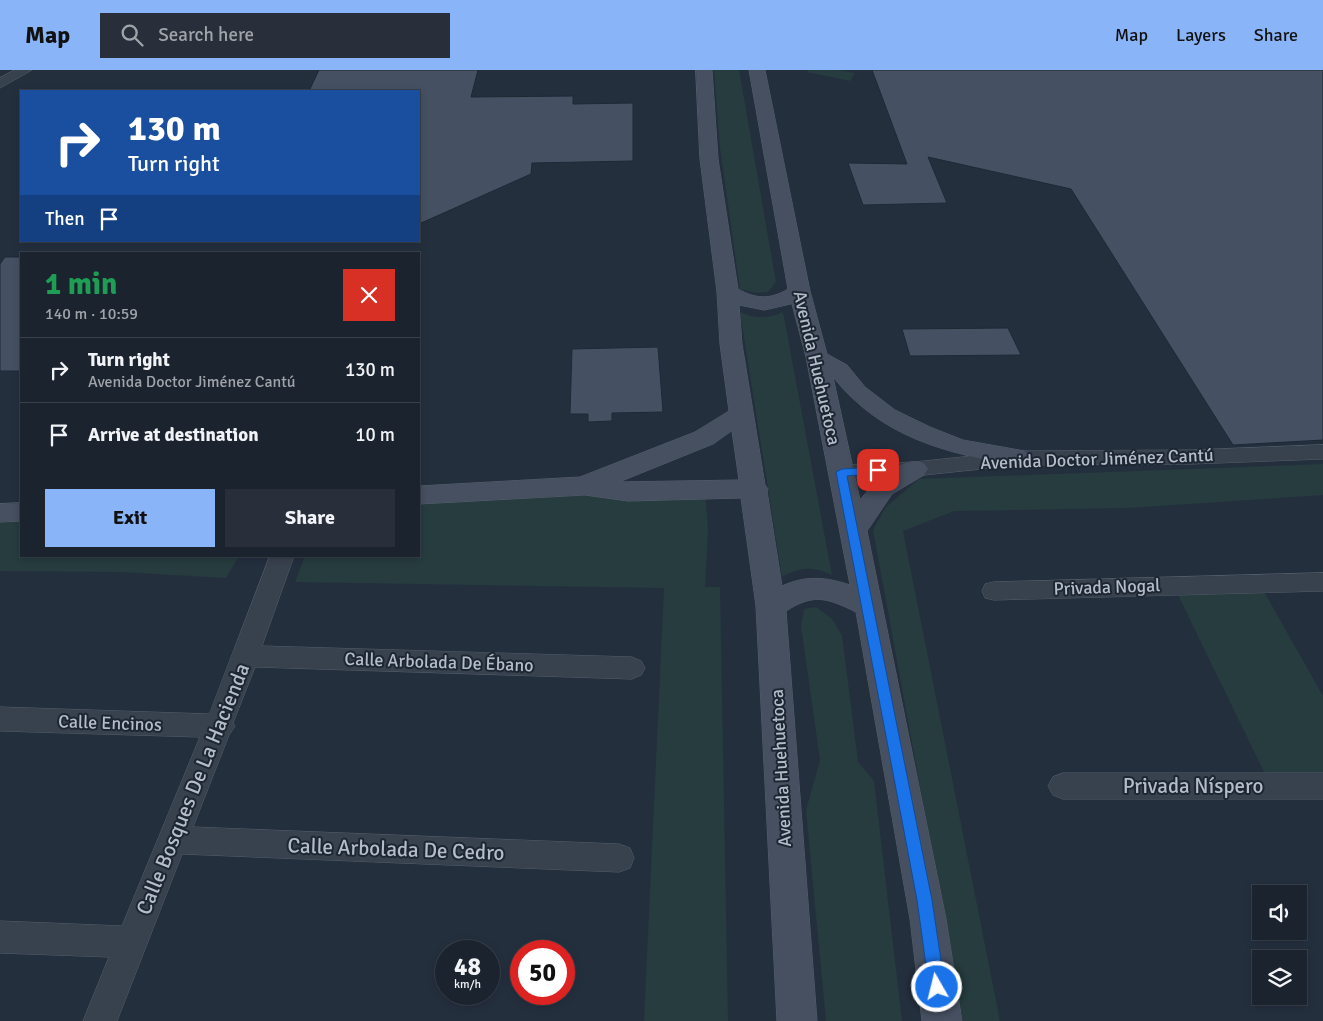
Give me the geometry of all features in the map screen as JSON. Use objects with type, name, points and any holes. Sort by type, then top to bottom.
[{"type":"main road","name":"Avenida Huehuetoca","points":[[704,70],[709,159],[728,292],[732,344],[771,606],[796,1021]]},
{"type":"main road","name":"Avenida Huehuetoca","points":[[757,70],[799,291],[817,357],[869,606],[928,919],[942,1021]]},
{"type":"main road","points":[[728,292],[743,301],[765,304],[786,301],[799,291]]},
{"type":"main road","points":[[817,357],[839,370],[857,392],[886,415],[921,433],[959,447],[1020,458]]},
{"type":"main road","points":[[585,486],[704,438],[741,414]]},
{"type":"main road","points":[[853,530],[883,488],[914,468]]},
{"type":"main road","points":[[420,495],[585,486],[628,492],[755,489]]},
{"type":"main road","points":[[0,512],[20,512]]},
{"type":"main road","points":[[771,606],[792,593],[816,587],[841,592],[869,606]]},
{"type":"street","points":[[0,84],[25,70]]},
{"type":"street","name":"Avenida Doctor Jiménez Cantú","points":[[842,472],[914,468],[1020,458],[1191,457],[1323,452]]},
{"type":"street","name":"Calle Bosques De La Hacienda","points":[[100,1021],[172,840],[220,726],[282,557]]},
{"type":"street","name":"Privada Nogal","points":[[994,591],[1219,583],[1323,582]]},
{"type":"street","name":"Calle Arbolada De Ébano","points":[[247,656],[632,668]]},
{"type":"street","name":"Calle Encinos","points":[[0,719],[220,726]]},
{"type":"street","name":"Privada Níspero","points":[[1063,786],[1323,786]]},
{"type":"street","name":"Calle Arbolada De Cedro","points":[[172,840],[620,858]]},
{"type":"street","points":[[0,937],[131,942]]},
{"type":"green space","points":[[714,70],[739,70],[776,282],[768,292],[757,293],[740,289],[720,148]]},
{"type":"green space","points":[[809,70],[838,70],[855,73],[850,81],[807,72]]},
{"type":"green space","points":[[740,312],[761,317],[783,312],[832,575],[819,570],[807,569],[795,571],[782,577]]},
{"type":"green space","points":[[1323,464],[1323,495],[1127,508],[954,511],[903,531],[1000,1021],[963,1021],[873,530],[886,507],[919,479]]},
{"type":"green space","points":[[705,491],[708,529],[705,587],[720,587],[728,1021],[644,1021],[664,588],[295,582],[305,557],[420,557],[420,502]]},
{"type":"green space","points":[[20,515],[20,557],[238,557],[226,578],[120,572],[0,571],[0,516]]},
{"type":"green space","points":[[1262,588],[1323,696],[1323,776],[1267,778],[1176,591]]},
{"type":"green space","points":[[816,607],[832,619],[842,635],[858,762],[874,781],[902,1021],[826,1021],[806,810],[820,760],[801,626],[804,609]]},
{"type":"building","points":[[319,70],[478,70],[471,97],[573,96],[573,104],[633,103],[633,161],[532,163],[531,174],[420,224],[420,90],[309,90]]},
{"type":"building","points":[[872,70],[1323,70],[1323,440],[1233,445],[1071,189],[928,157],[947,203],[863,205],[848,163],[907,164]]},
{"type":"building","points":[[5,257],[20,257],[20,371],[0,371],[0,264]]},
{"type":"building","points":[[1008,328],[1021,355],[910,356],[902,329]]},
{"type":"building","points":[[658,347],[663,412],[612,413],[612,421],[588,422],[588,414],[570,414],[572,349]]},
{"type":"route","points":[[878,470],[842,472],[928,919],[937,987]]}]
